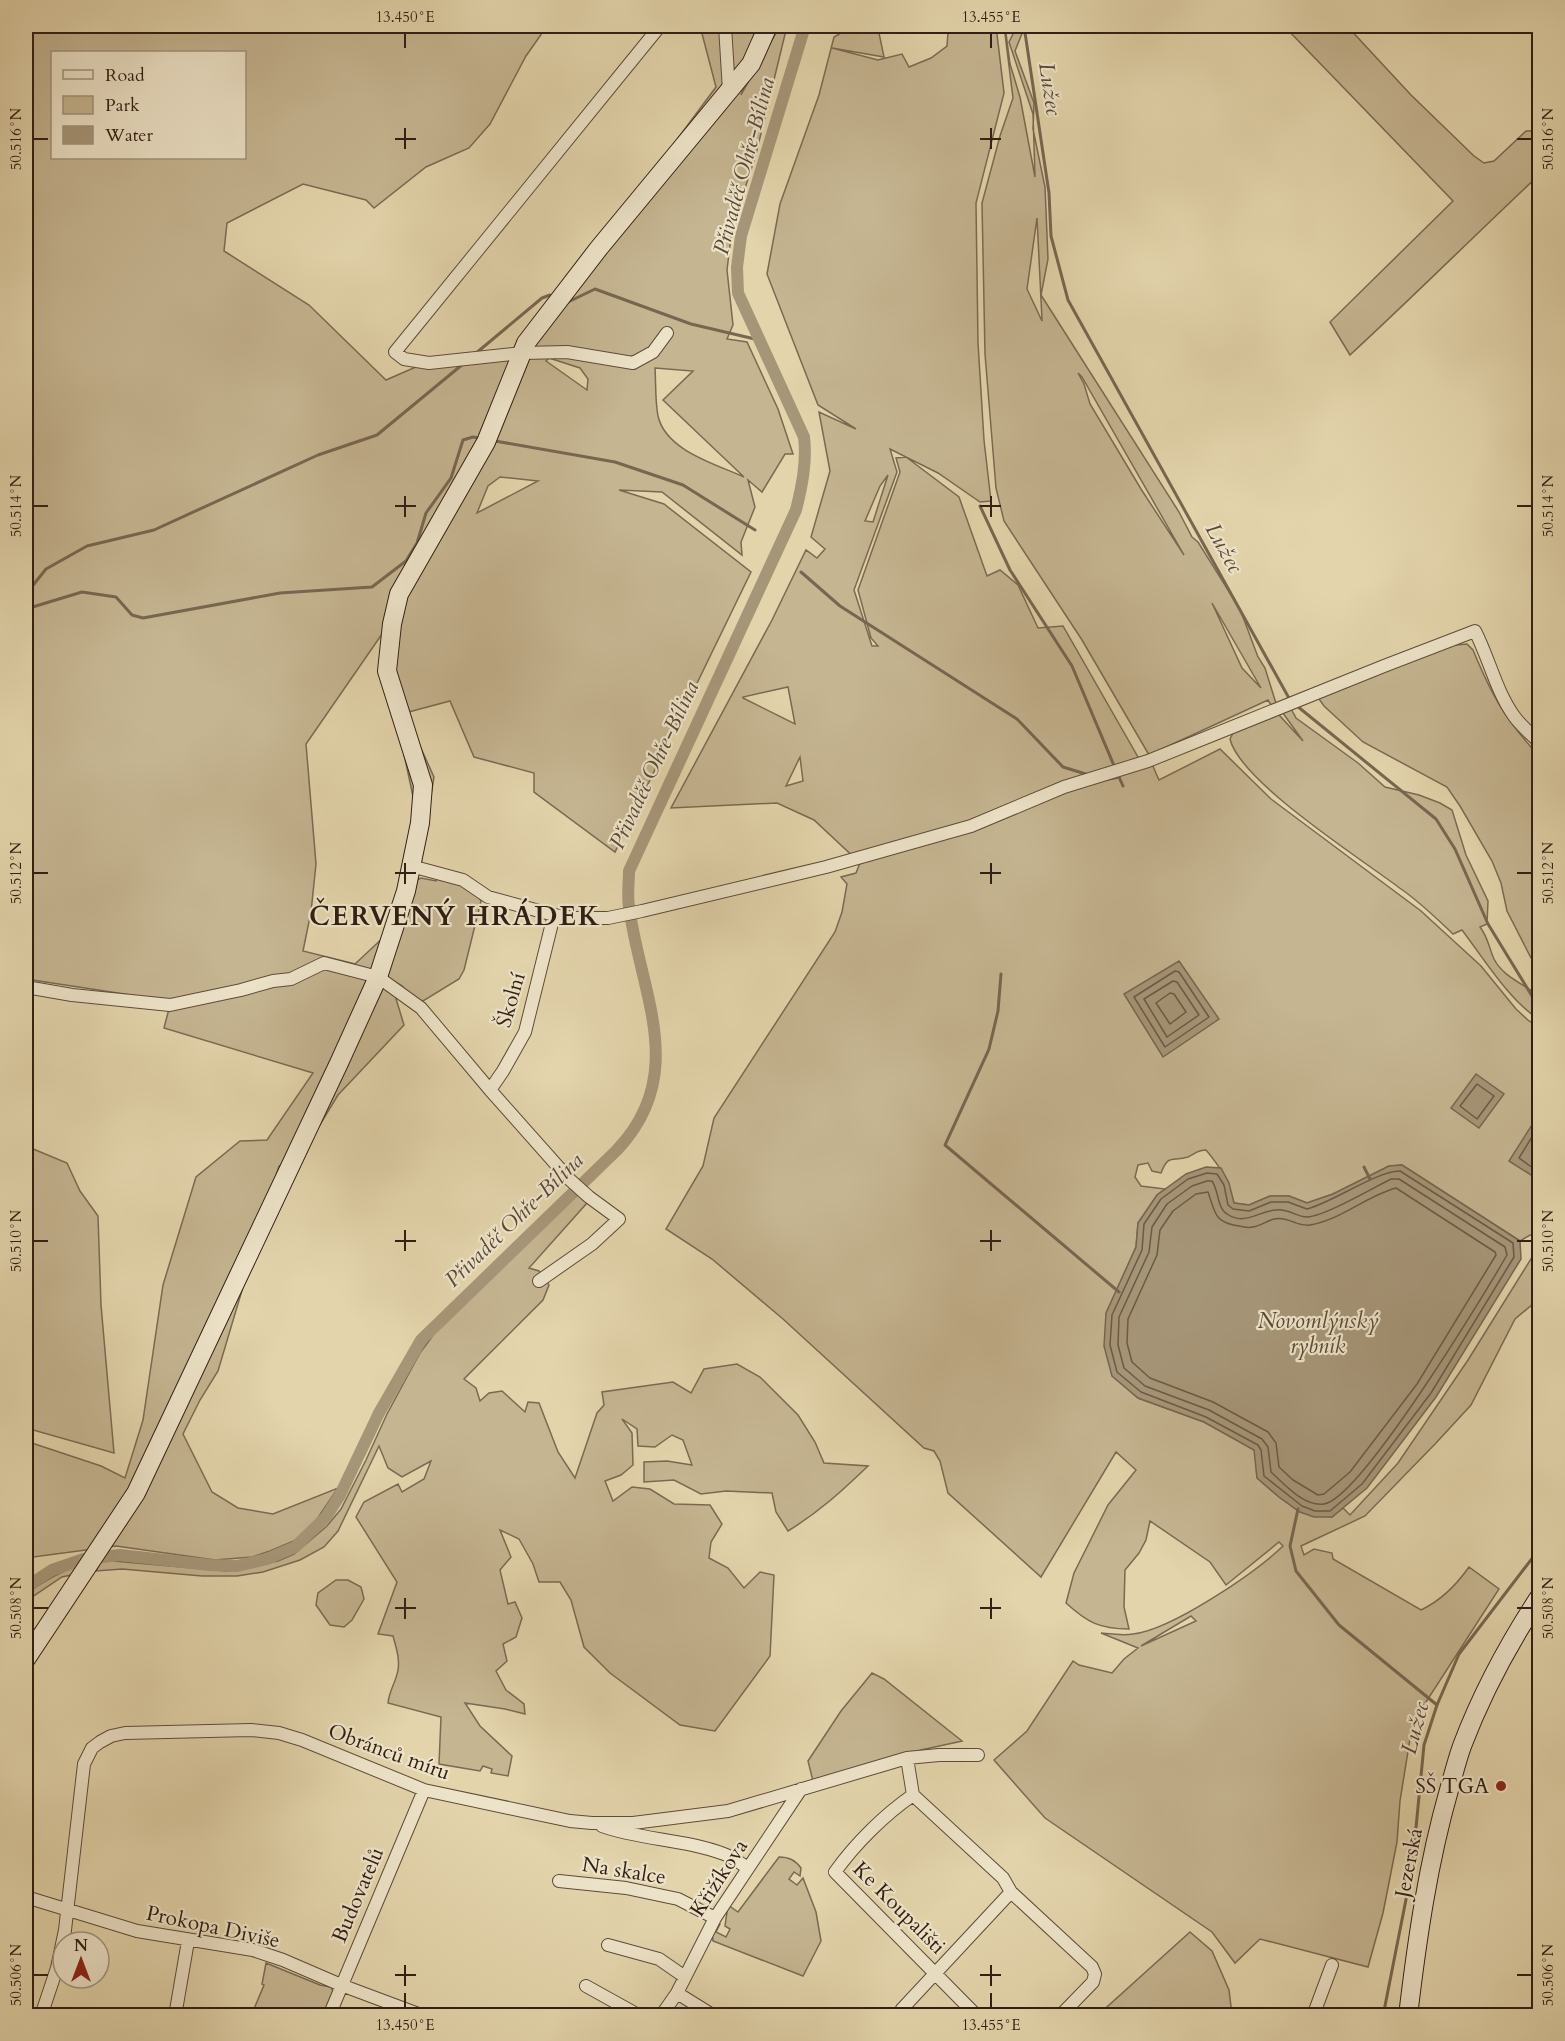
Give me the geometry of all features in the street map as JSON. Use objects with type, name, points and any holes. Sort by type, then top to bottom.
[{"type":"street","points":[[660,26],[395,352],[404,359],[429,363],[522,353],[567,352],[633,363],[652,352],[667,333]]},
{"type":"street","points":[[725,26],[729,91]]},
{"type":"street","points":[[26,1659],[136,1493],[378,977],[406,891],[420,823],[423,785],[387,670],[399,594],[489,435],[526,344],[599,248],[751,64],[768,26]]},
{"type":"street","points":[[411,866],[463,880],[488,897],[554,915],[574,918],[616,917],[642,912],[826,867],[971,826],[1064,787],[1148,761],[1475,631],[1499,688],[1514,715],[1539,743]]},
{"type":"street","name":"Školní","points":[[490,1090],[525,1032],[554,915]]},
{"type":"street","points":[[26,987],[170,1005],[273,981],[291,979],[324,963],[378,977],[421,1008],[569,1179],[589,1197],[620,1219],[592,1244],[539,1281]]},
{"type":"street","name":"Jezerská","points":[[1408,2016],[1420,1929],[1440,1822],[1461,1749],[1481,1698],[1497,1666],[1539,1596]]},
{"type":"street","name":"Obránců míru","points":[[41,2016],[57,1968],[68,1909],[84,1764],[92,1748],[111,1736],[124,1732],[243,1729],[279,1733],[353,1760],[423,1790],[537,1815],[592,1823],[633,1822],[728,1811],[907,1758],[978,1755]]},
{"type":"street","points":[[907,1758],[913,1795],[1003,1878],[1011,1892],[1092,1967],[1095,1974],[1093,1982],[1060,2016]]},
{"type":"street","name":"Křižíkova","points":[[660,2016],[677,1993],[715,1918],[801,1789]]},
{"type":"street","name":"Budovatelů","points":[[329,2016],[423,1790]]},
{"type":"street","name":"Ke Koupališti","points":[[913,1795],[901,1803],[873,1830],[835,1872],[977,2016]]},
{"type":"street","points":[[592,1823],[615,1831],[725,1854],[748,1868]]},
{"type":"street","name":"Na skalce","points":[[559,1881],[626,1888],[678,1899],[715,1918]]},
{"type":"street","name":"Ke Koupališti","points":[[898,2016],[1011,1892]]},
{"type":"street","name":"Prokopa Diviše","points":[[26,1897],[137,1931],[253,1950],[424,2016]]},
{"type":"street","points":[[175,2016],[188,1941]]},
{"type":"street","points":[[608,1945],[660,1959],[685,1977]]},
{"type":"street","points":[[1313,2016],[1332,1965]]},
{"type":"street","points":[[586,1986],[640,2016]]},
{"type":"street","points":[[677,1993],[714,2016]]},
{"type":"green space","points":[[26,26],[547,26],[526,56],[490,124],[469,148],[426,167],[374,208],[366,200],[303,184],[227,223],[224,251],[309,305],[386,380],[434,359],[522,348],[716,87],[700,26],[764,26],[741,95],[780,26],[787,26],[756,154],[732,229],[727,270],[733,325],[727,339],[747,342],[778,409],[793,454],[785,454],[762,492],[748,480],[755,507],[741,542],[742,555],[662,492],[619,490],[664,504],[751,572],[615,852],[534,792],[534,773],[474,757],[450,701],[405,713],[434,777],[417,880],[421,878],[436,881],[437,879],[455,883],[468,888],[481,901],[464,970],[459,979],[423,1001],[413,998],[402,986],[390,979],[404,1025],[338,1095],[301,1156],[279,1166],[218,1371],[183,1434],[212,1492],[238,1508],[273,1514],[338,1488],[315,1522],[296,1540],[252,1557],[215,1560],[116,1546],[26,1558],[26,1441],[101,1466],[125,1478],[143,1420],[163,1285],[196,1177],[240,1141],[267,1140],[313,1073],[164,1028],[171,1001],[26,979]],"holes":[[[549,358],[580,368],[588,379],[587,390],[546,361]],[[655,368],[693,371],[663,400],[744,477],[694,455],[671,438],[663,428],[658,416]],[[500,477],[538,481],[477,513],[488,486]],[[382,634],[396,717],[417,815],[387,934],[355,964],[303,951],[311,912],[316,864],[306,744]]]},
{"type":"green space","points":[[853,26],[875,26],[879,33],[884,57],[832,48],[878,60],[902,54],[909,67],[931,58],[947,46],[948,32],[944,26],[996,26],[1004,93],[976,203],[978,343],[984,440],[991,501],[980,502],[938,473],[906,457],[959,497],[987,576],[1000,570],[1018,585],[1038,628],[1063,626],[1138,757],[1152,764],[1159,780],[1220,749],[1271,799],[1421,911],[1481,966],[1516,1009],[1529,1021],[1539,1026],[1540,1229],[1535,1236],[1530,1235],[1520,1241],[1402,1165],[1389,1166],[1333,1194],[1307,1203],[1289,1196],[1270,1196],[1249,1205],[1234,1203],[1227,1181],[1220,1169],[1206,1150],[1203,1150],[1188,1157],[1169,1160],[1161,1173],[1152,1171],[1148,1163],[1138,1165],[1135,1177],[1141,1186],[1165,1189],[1157,1195],[1138,1223],[1136,1247],[1106,1314],[1112,1375],[1138,1398],[1204,1422],[1255,1450],[1257,1478],[1300,1512],[1332,1517],[1343,1508],[1350,1515],[1398,1463],[1468,1360],[1539,1246],[1539,1299],[1515,1319],[1471,1405],[1365,1516],[1301,1546],[1304,1555],[1314,1549],[1332,1553],[1333,1559],[1421,1610],[1448,1592],[1469,1567],[1499,1589],[1424,1705],[1410,1739],[1400,1801],[1397,1842],[1383,1913],[1368,1967],[1260,1939],[1235,1963],[1212,1932],[1045,1818],[994,1760],[1027,1731],[1073,1661],[1079,1665],[1112,1673],[1138,1648],[1101,1633],[1133,1634],[1149,1630],[1190,1612],[1253,1571],[1283,1546],[1279,1542],[1226,1585],[1210,1562],[1150,1521],[1146,1540],[1125,1570],[1124,1607],[1129,1629],[1109,1628],[1094,1623],[1066,1603],[1074,1573],[1108,1505],[1136,1470],[1116,1452],[1041,1577],[948,1493],[940,1461],[934,1451],[924,1448],[783,1319],[712,1259],[666,1229],[703,1166],[714,1118],[835,932],[842,912],[847,884],[841,877],[856,873],[860,863],[814,820],[777,803],[671,808],[772,620],[806,550],[817,558],[825,549],[811,537],[830,471],[819,412],[856,429],[818,405],[767,274],[780,204],[819,95],[834,37]],"holes":[[[890,449],[906,457],[896,458],[900,472],[858,590],[871,638],[878,646],[872,646],[854,590],[897,472]],[[888,475],[873,522],[865,521],[880,486]],[[788,687],[795,724],[743,698],[743,697]],[[800,757],[803,781],[786,786]],[[1191,1616],[1196,1621],[1141,1646]]]},
{"type":"green space","points":[[1004,26],[1011,26],[1006,33],[1010,64],[1020,97],[1035,177],[1034,132],[1045,187],[1048,259],[1041,295],[1179,512],[1192,537],[1198,542],[1240,609],[1258,657],[1265,668],[1280,716],[1303,741],[1280,709],[1289,705],[1296,718],[1358,763],[1385,787],[1419,795],[1452,810],[1466,855],[1488,901],[1487,924],[1480,927],[1494,959],[1503,971],[1539,996],[1539,1019],[1528,1012],[1508,991],[1462,930],[1453,934],[1408,894],[1278,798],[1239,757],[1230,739],[1235,729],[1275,712],[1268,700],[1149,755],[1082,640],[1004,521],[996,488],[985,354],[982,203],[1013,98]],"holes":[[[1037,218],[1042,320],[1042,321],[1027,289]],[[1078,373],[1184,555],[1090,404]],[[1212,603],[1261,688],[1242,668]]]},
{"type":"green space","points":[[1017,26],[1025,26],[1015,51],[1034,103],[1033,122],[1033,114],[1009,42]]},
{"type":"green space","points":[[1284,26],[1347,26],[1411,95],[1484,163],[1494,161],[1526,131],[1532,131],[1539,138],[1539,175],[1350,355],[1330,322],[1453,201]]},
{"type":"green space","points":[[1467,644],[1473,650],[1500,706],[1539,756],[1539,961],[1531,958],[1507,911],[1501,883],[1492,861],[1447,787],[1363,742],[1324,706],[1317,696],[1445,646]]},
{"type":"green space","points":[[26,1146],[67,1163],[80,1191],[98,1216],[101,1305],[114,1453],[26,1428]]},
{"type":"green space","points":[[577,1194],[587,1203],[529,1268],[539,1271],[549,1285],[543,1300],[464,1379],[476,1388],[480,1401],[489,1393],[502,1391],[525,1412],[528,1402],[539,1403],[558,1452],[575,1478],[597,1413],[604,1405],[602,1392],[673,1382],[691,1393],[704,1369],[737,1364],[760,1377],[798,1415],[815,1442],[824,1463],[868,1466],[830,1501],[788,1531],[776,1512],[772,1493],[726,1491],[701,1494],[674,1480],[644,1482],[644,1462],[667,1461],[692,1465],[683,1440],[672,1435],[655,1447],[638,1446],[637,1429],[622,1419],[632,1433],[633,1465],[621,1475],[605,1481],[613,1501],[632,1487],[650,1489],[674,1504],[710,1505],[722,1524],[711,1542],[709,1558],[728,1568],[744,1588],[760,1572],[774,1575],[770,1656],[715,1731],[680,1725],[610,1673],[584,1647],[571,1600],[560,1582],[539,1582],[533,1564],[519,1539],[500,1530],[511,1557],[500,1570],[508,1604],[515,1602],[522,1618],[516,1637],[503,1644],[507,1661],[496,1671],[506,1690],[524,1704],[525,1714],[465,1703],[480,1726],[512,1756],[508,1776],[491,1773],[492,1769],[483,1766],[480,1771],[439,1764],[441,1717],[388,1703],[397,1674],[398,1657],[393,1636],[378,1634],[397,1582],[356,1517],[364,1502],[398,1484],[402,1492],[424,1479],[431,1461],[402,1477],[388,1468],[379,1446],[338,1531],[324,1547],[300,1560],[263,1572],[237,1576],[202,1576],[122,1569],[96,1571],[102,1560],[227,1571],[278,1561],[294,1554],[327,1526],[341,1509],[387,1414],[420,1353],[434,1334]]},
{"type":"green space","points":[[81,1564],[76,1574],[62,1577],[26,1601],[26,1594],[39,1585]]},
{"type":"green space","points":[[336,1580],[348,1580],[361,1587],[364,1599],[352,1620],[344,1627],[330,1625],[316,1605],[318,1593]]},
{"type":"green space","points":[[872,1673],[884,1679],[962,1741],[921,1750],[813,1781],[808,1761],[841,1711]]},
{"type":"green space","points":[[779,1857],[792,1860],[801,1868],[800,1876],[794,1872],[789,1879],[797,1885],[803,1878],[816,1912],[821,1941],[803,1976],[713,1941],[712,1931],[715,1921],[720,1924],[716,1932],[726,1937],[730,1929],[725,1926],[728,1905],[738,1912]]},
{"type":"green space","points":[[1190,1932],[1212,1951],[1229,1990],[1232,2015],[1098,2015]]},
{"type":"green space","points":[[266,1963],[320,1985],[331,1987],[333,1991],[323,2015],[251,2016],[264,1985],[262,1984]]},
{"type":"water","points":[[1179,961],[1219,1019],[1163,1057],[1124,994]]},
{"type":"water","points":[[1476,1074],[1504,1094],[1479,1128],[1451,1108]]},
{"type":"water","points":[[1537,1117],[1540,1119],[1539,1180],[1509,1161]]},
{"type":"water","name":"Novomlýnský rybník","points":[[1402,1165],[1520,1241],[1521,1259],[1436,1397],[1367,1488],[1332,1517],[1314,1517],[1300,1512],[1257,1478],[1254,1450],[1204,1422],[1138,1398],[1112,1376],[1104,1346],[1106,1313],[1136,1247],[1138,1223],[1157,1195],[1186,1174],[1206,1167],[1221,1168],[1229,1183],[1234,1203],[1249,1205],[1270,1196],[1289,1196],[1307,1203],[1333,1194],[1389,1166]]},
{"type":"waterway","name":"Přivaděč Ohře-Bílina","points":[[26,1587],[52,1570],[84,1559],[120,1555],[237,1566],[267,1559],[295,1547],[326,1517],[340,1495],[379,1413],[421,1340],[617,1150],[639,1121],[651,1092],[656,1063],[649,1003],[629,907],[629,871],[796,510],[803,474],[804,437],[738,293],[737,267],[741,236],[805,26]]},
{"type":"waterway","name":"Lužec","points":[[1024,26],[1049,193],[1051,236],[1068,300],[1290,700]]},
{"type":"waterway","points":[[566,303],[595,289],[691,324],[759,340]]},
{"type":"waterway","points":[[475,354],[542,298],[550,295],[555,298]]},
{"type":"waterway","points":[[26,594],[46,569],[87,546],[154,530],[318,455],[377,435],[463,364]]},
{"type":"waterway","points":[[26,609],[82,592],[116,597],[132,615],[143,618],[280,593],[372,587],[406,561],[417,543],[426,513],[451,478],[463,440],[479,438]]},
{"type":"waterway","points":[[495,441],[615,462],[683,485],[755,530]]},
{"type":"waterway","points":[[980,506],[1010,570],[1072,666],[1115,768]]},
{"type":"waterway","points":[[801,572],[840,606],[1017,719],[1063,767],[1089,775]]},
{"type":"waterway","name":"Lužec","points":[[1297,706],[1436,819],[1455,849],[1488,924],[1540,1009]]},
{"type":"waterway","points":[[1104,780],[1119,777],[1123,786]]},
{"type":"waterway","points":[[1001,974],[998,1011],[989,1049],[945,1145],[1119,1292]]},
{"type":"waterway","points":[[1364,1167],[1370,1179]]},
{"type":"waterway","points":[[1298,1509],[1290,1546],[1296,1571],[1339,1625],[1437,1705]]},
{"type":"waterway","name":"Lužec","points":[[1383,2016],[1412,1869],[1424,1745],[1437,1705],[1459,1654],[1540,1548]]},
{"type":"place","name":"SŠ TGA","points":[[1501,1786]]},
{"type":"district","name":"ČERVENÝ HRÁDEK","points":[[455,916]]}]
